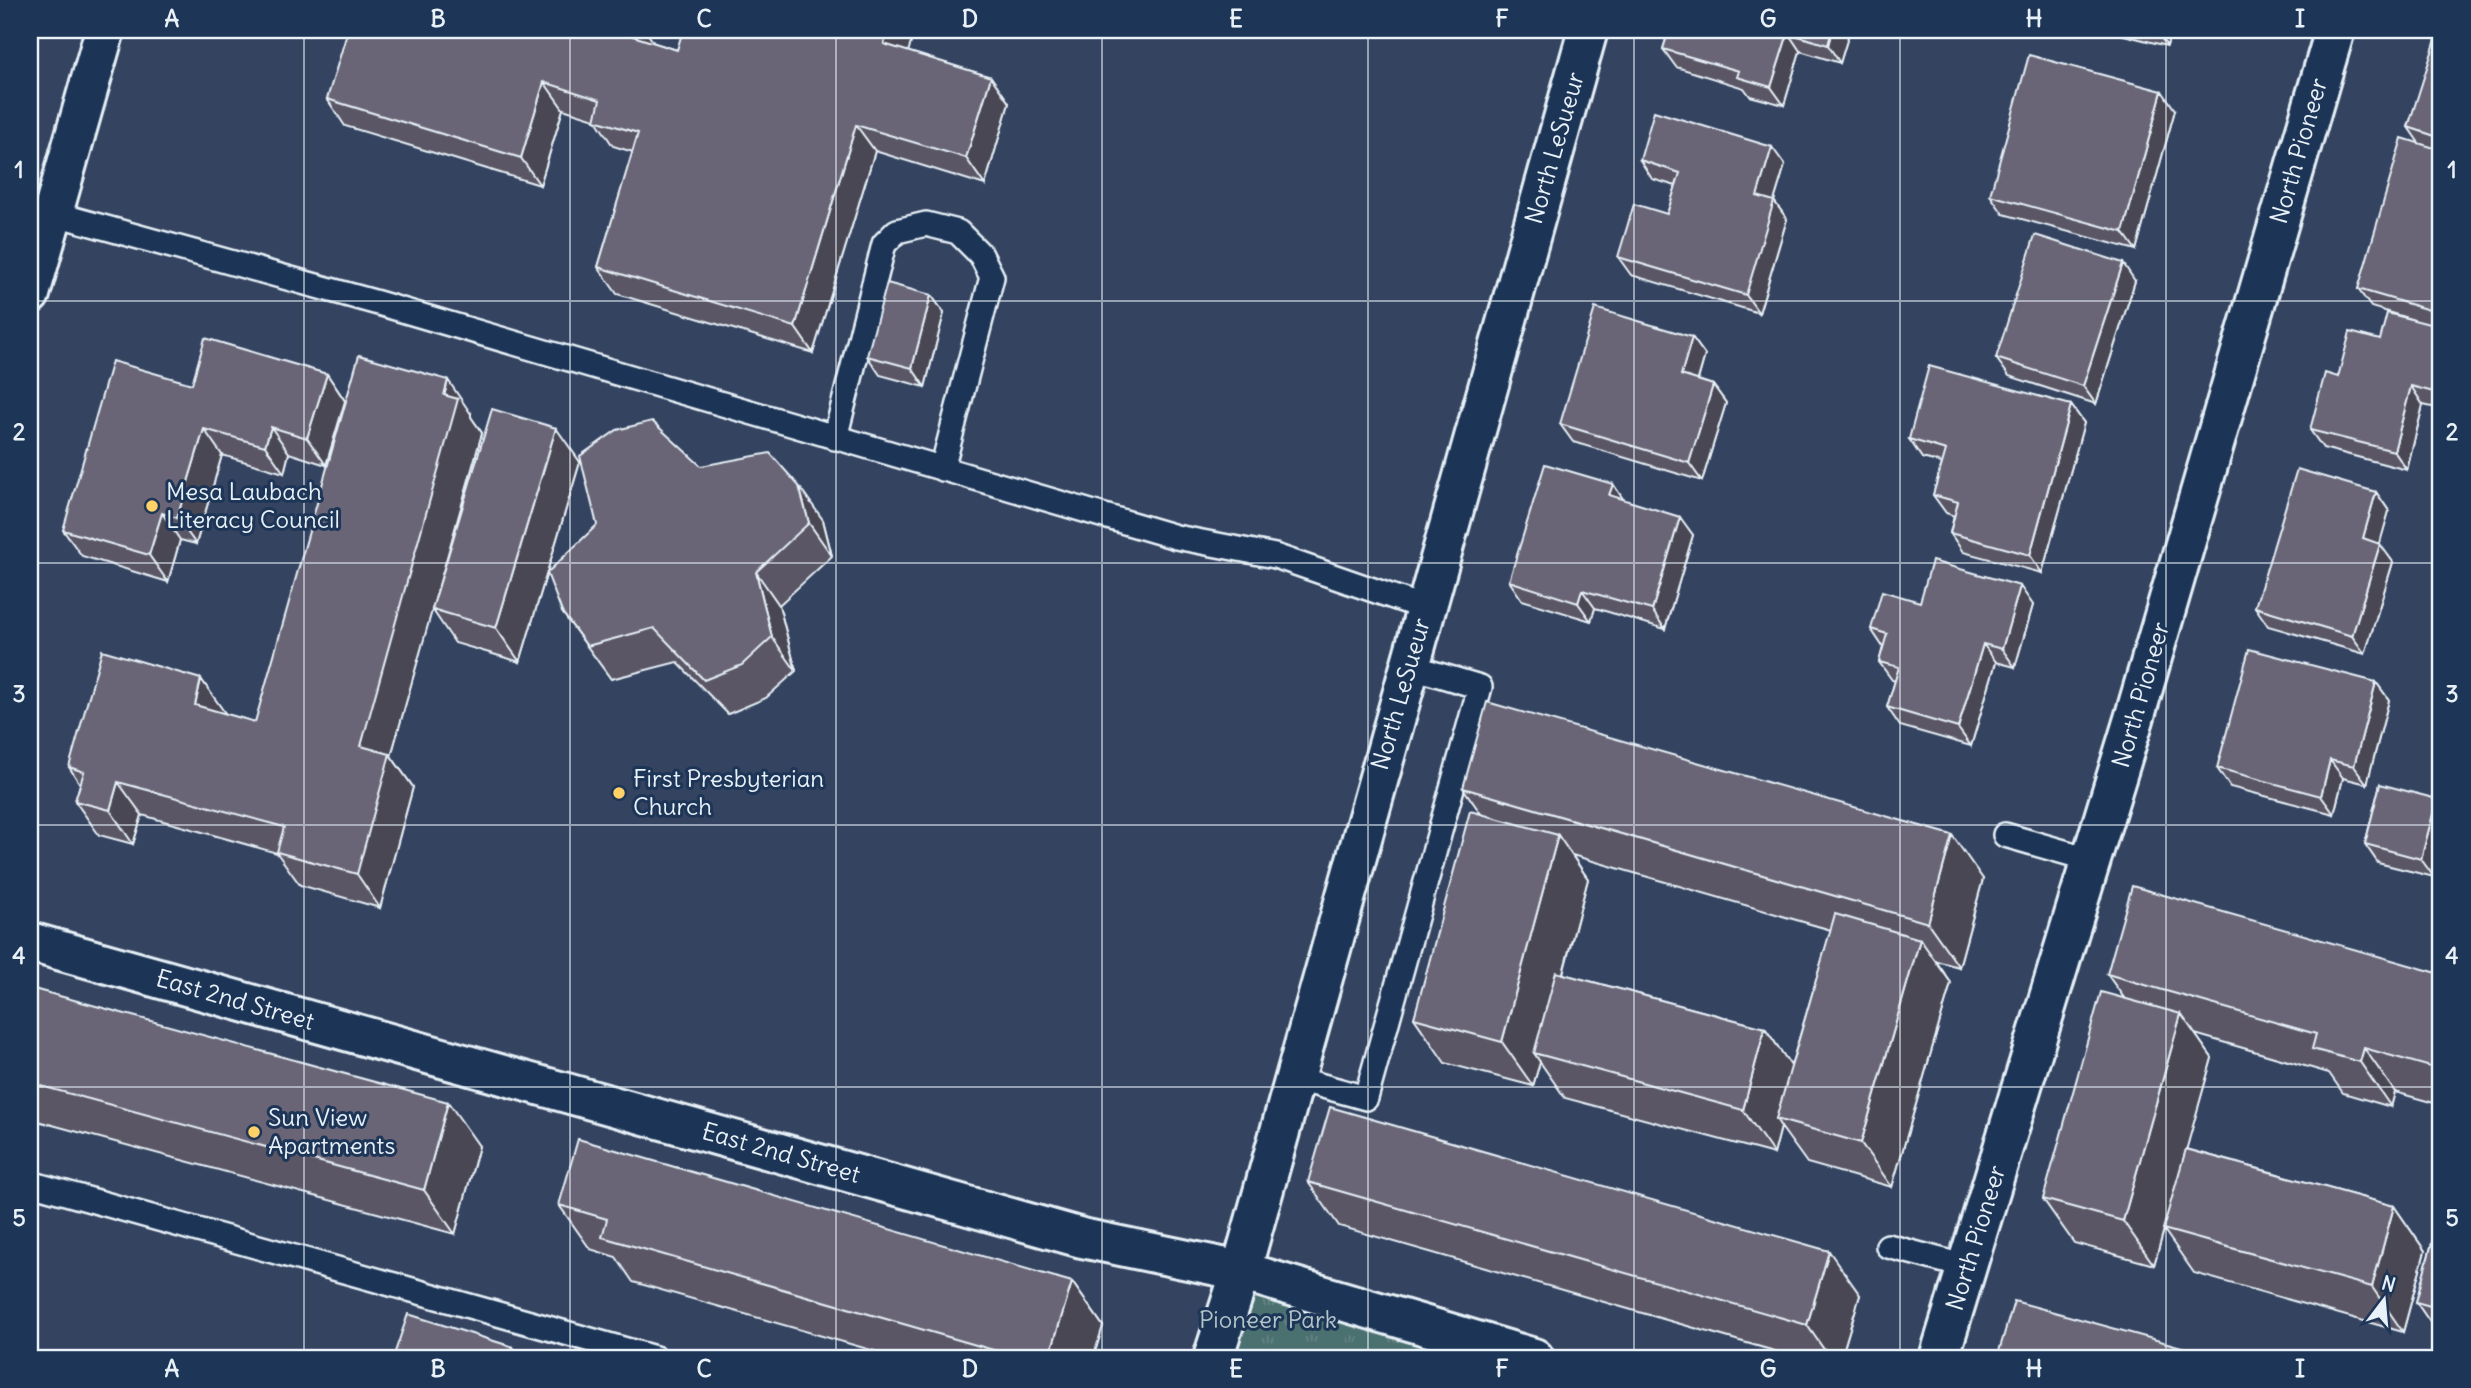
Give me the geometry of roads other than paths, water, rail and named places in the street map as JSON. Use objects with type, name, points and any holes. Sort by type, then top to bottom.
[{"type":"street","points":[[30,294],[105,30]]},
{"type":"street","name":"North LeSueur","points":[[1213,1358],[1241,1271],[1588,30]]},
{"type":"street","name":"North Pioneer","points":[[1939,1358],[2092,860],[2335,30]]},
{"type":"street","name":"East 2nd Street","points":[[30,942],[1082,1238],[1241,1271],[1534,1358]]},
{"type":"lane","points":[[52,213],[378,303],[1176,537],[1275,556],[1425,608]]},
{"type":"lane","points":[[835,438],[884,244],[897,231],[926,224],[957,232],[981,255],[992,277],[942,469]]},
{"type":"lane","points":[[1294,1077],[1366,1098],[1480,687],[1409,666]]},
{"type":"lane","points":[[2006,835],[2092,860]]},
{"type":"lane","points":[[30,1183],[655,1358]]},
{"type":"lane","points":[[1888,1246],[1967,1267]]},
{"type":"place","name":"Mesa Laubach Literacy Council","points":[[152,506]]},
{"type":"place","name":"First Presbyterian Church","points":[[619,793]]},
{"type":"place","name":"Sun View Apartments","points":[[254,1132]]},
{"type":"park label","name":"Pioneer Park","points":[[1268,1320]]}]
